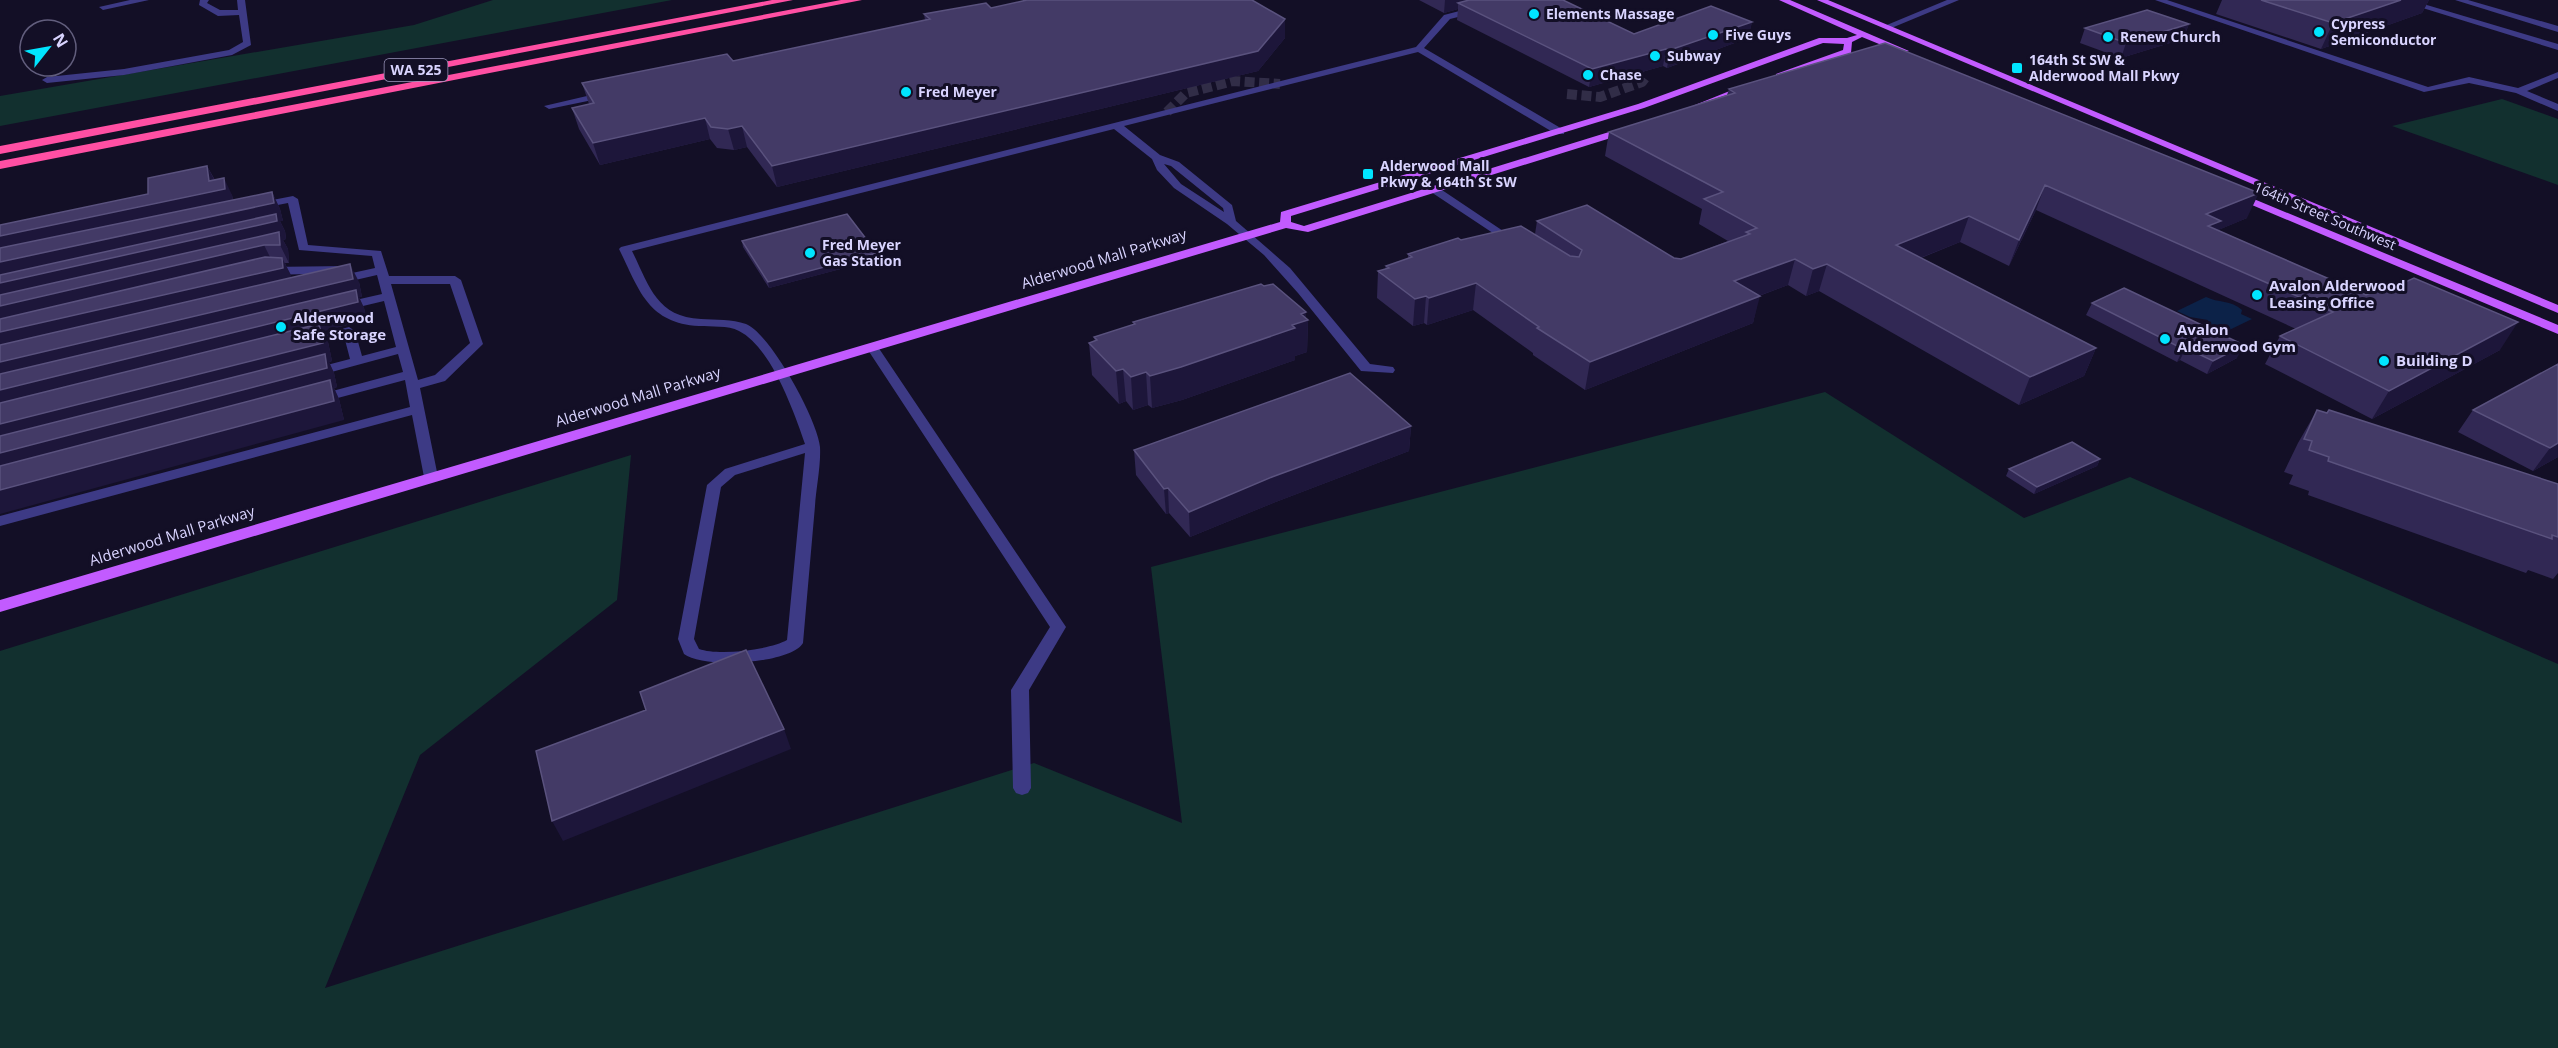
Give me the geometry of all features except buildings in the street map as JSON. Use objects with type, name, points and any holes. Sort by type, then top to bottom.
[{"type":"highway","name":"WA 525","points":[[0,150],[788,0]]},
{"type":"highway","name":"WA 525","points":[[0,165],[857,0]]},
{"type":"highway","points":[[0,174],[270,114]]},
{"type":"main road","points":[[1783,0],[1916,56]]},
{"type":"main road","name":"164th Street Southwest","points":[[1821,0],[2558,309]]},
{"type":"main road","name":"Alderwood Mall Parkway","points":[[1286,224],[1285,214],[1673,96],[1822,40],[1848,40],[1886,27]]},
{"type":"main road","name":"Alderwood Mall Parkway","points":[[1772,78],[1848,51],[1848,40]]},
{"type":"main road","points":[[1685,110],[1761,82]]},
{"type":"main road","name":"Alderwood Mall Parkway","points":[[0,606],[1286,224],[1304,230],[1633,127]]},
{"type":"main road","name":"164th Street Southwest","points":[[2229,192],[2558,330]]},
{"type":"street","points":[[103,7],[145,0]]},
{"type":"street","points":[[205,0],[202,3],[218,13],[243,12]]},
{"type":"street","points":[[47,80],[82,78],[172,65],[232,52],[248,43],[241,0]]},
{"type":"street","points":[[1886,27],[1955,0]]},
{"type":"street","points":[[2159,0],[2427,90],[2469,80],[2519,91],[2558,108]]},
{"type":"street","points":[[2401,0],[2558,47]]},
{"type":"street","points":[[2459,0],[2557,29]]},
{"type":"street","points":[[813,447],[730,472],[714,485],[686,639],[689,649],[698,655],[730,657],[786,649],[795,642],[813,447],[803,418],[758,337],[743,327],[694,322],[671,317],[658,309],[625,249],[1419,49],[1447,17],[1482,8]]},
{"type":"street","points":[[2530,39],[2557,29]]},
{"type":"street","points":[[1419,49],[1560,132]]},
{"type":"street","points":[[2519,91],[2558,75]]},
{"type":"street","points":[[549,106],[616,92]]},
{"type":"street","points":[[1116,125],[1156,157],[1160,168],[1196,200],[1231,222],[1288,273],[1365,368],[1388,370]]},
{"type":"street","points":[[1435,190],[1527,250]]},
{"type":"street","points":[[246,209],[293,199],[292,225],[296,242],[303,248],[377,253],[412,380],[431,477]]},
{"type":"street","points":[[252,275],[274,269],[455,280],[477,344],[440,378],[412,380],[308,402]]},
{"type":"street","points":[[324,283],[383,275]]},
{"type":"street","points":[[332,310],[389,296]]},
{"type":"street","points":[[293,346],[349,331],[357,361]]},
{"type":"street","points":[[872,346],[1058,627],[1020,690],[1022,788]]},
{"type":"street","points":[[300,376],[403,349]]},
{"type":"street","points":[[0,521],[418,409]]},
{"type":"green space","points":[[493,0],[672,0],[0,126],[0,96],[414,25]]},
{"type":"green space","points":[[2502,99],[2558,119],[2558,185],[2392,126]]},
{"type":"green space","points":[[1825,392],[2024,518],[2130,477],[2558,664],[2558,1048],[0,1048],[0,651],[631,455],[617,600],[420,755],[325,988],[1034,763],[1182,823],[1151,567]]},
{"type":"water","points":[[2206,297],[2233,305],[2242,310],[2241,314],[2252,319],[2223,333],[2210,327],[2208,320],[2190,317],[2177,311]]},
{"type":"tunnel","points":[[1567,94],[1600,97],[1642,82],[1645,78],[1621,64]]},
{"type":"tunnel","points":[[1167,112],[1186,93],[1233,81],[1280,84]]},
{"type":"place","name":"Elements Massage","points":[[1534,14]]},
{"type":"place","name":"Cypress Semiconductor","points":[[2319,32]]},
{"type":"place","name":"Five Guys","points":[[1713,35]]},
{"type":"place","name":"Renew Church","points":[[2108,37]]},
{"type":"place","name":"Subway","points":[[1655,56]]},
{"type":"place","name":"164th St SW & Alderwood Mall Pkwy","points":[[2017,68]]},
{"type":"place","name":"Chase","points":[[1588,75]]},
{"type":"place","name":"Fred Meyer","points":[[906,92]]},
{"type":"place","name":"Alderwood Mall Pkwy & 164th St SW","points":[[1368,174]]},
{"type":"place","name":"Fred Meyer Gas Station","points":[[810,253]]},
{"type":"place","name":"Avalon Alderwood Leasing Office","points":[[2257,295]]},
{"type":"place","name":"Alderwood Safe Storage","points":[[281,327]]},
{"type":"place","name":"Avalon Alderwood Gym","points":[[2165,339]]},
{"type":"place","name":"Building D","points":[[2384,361]]}]
